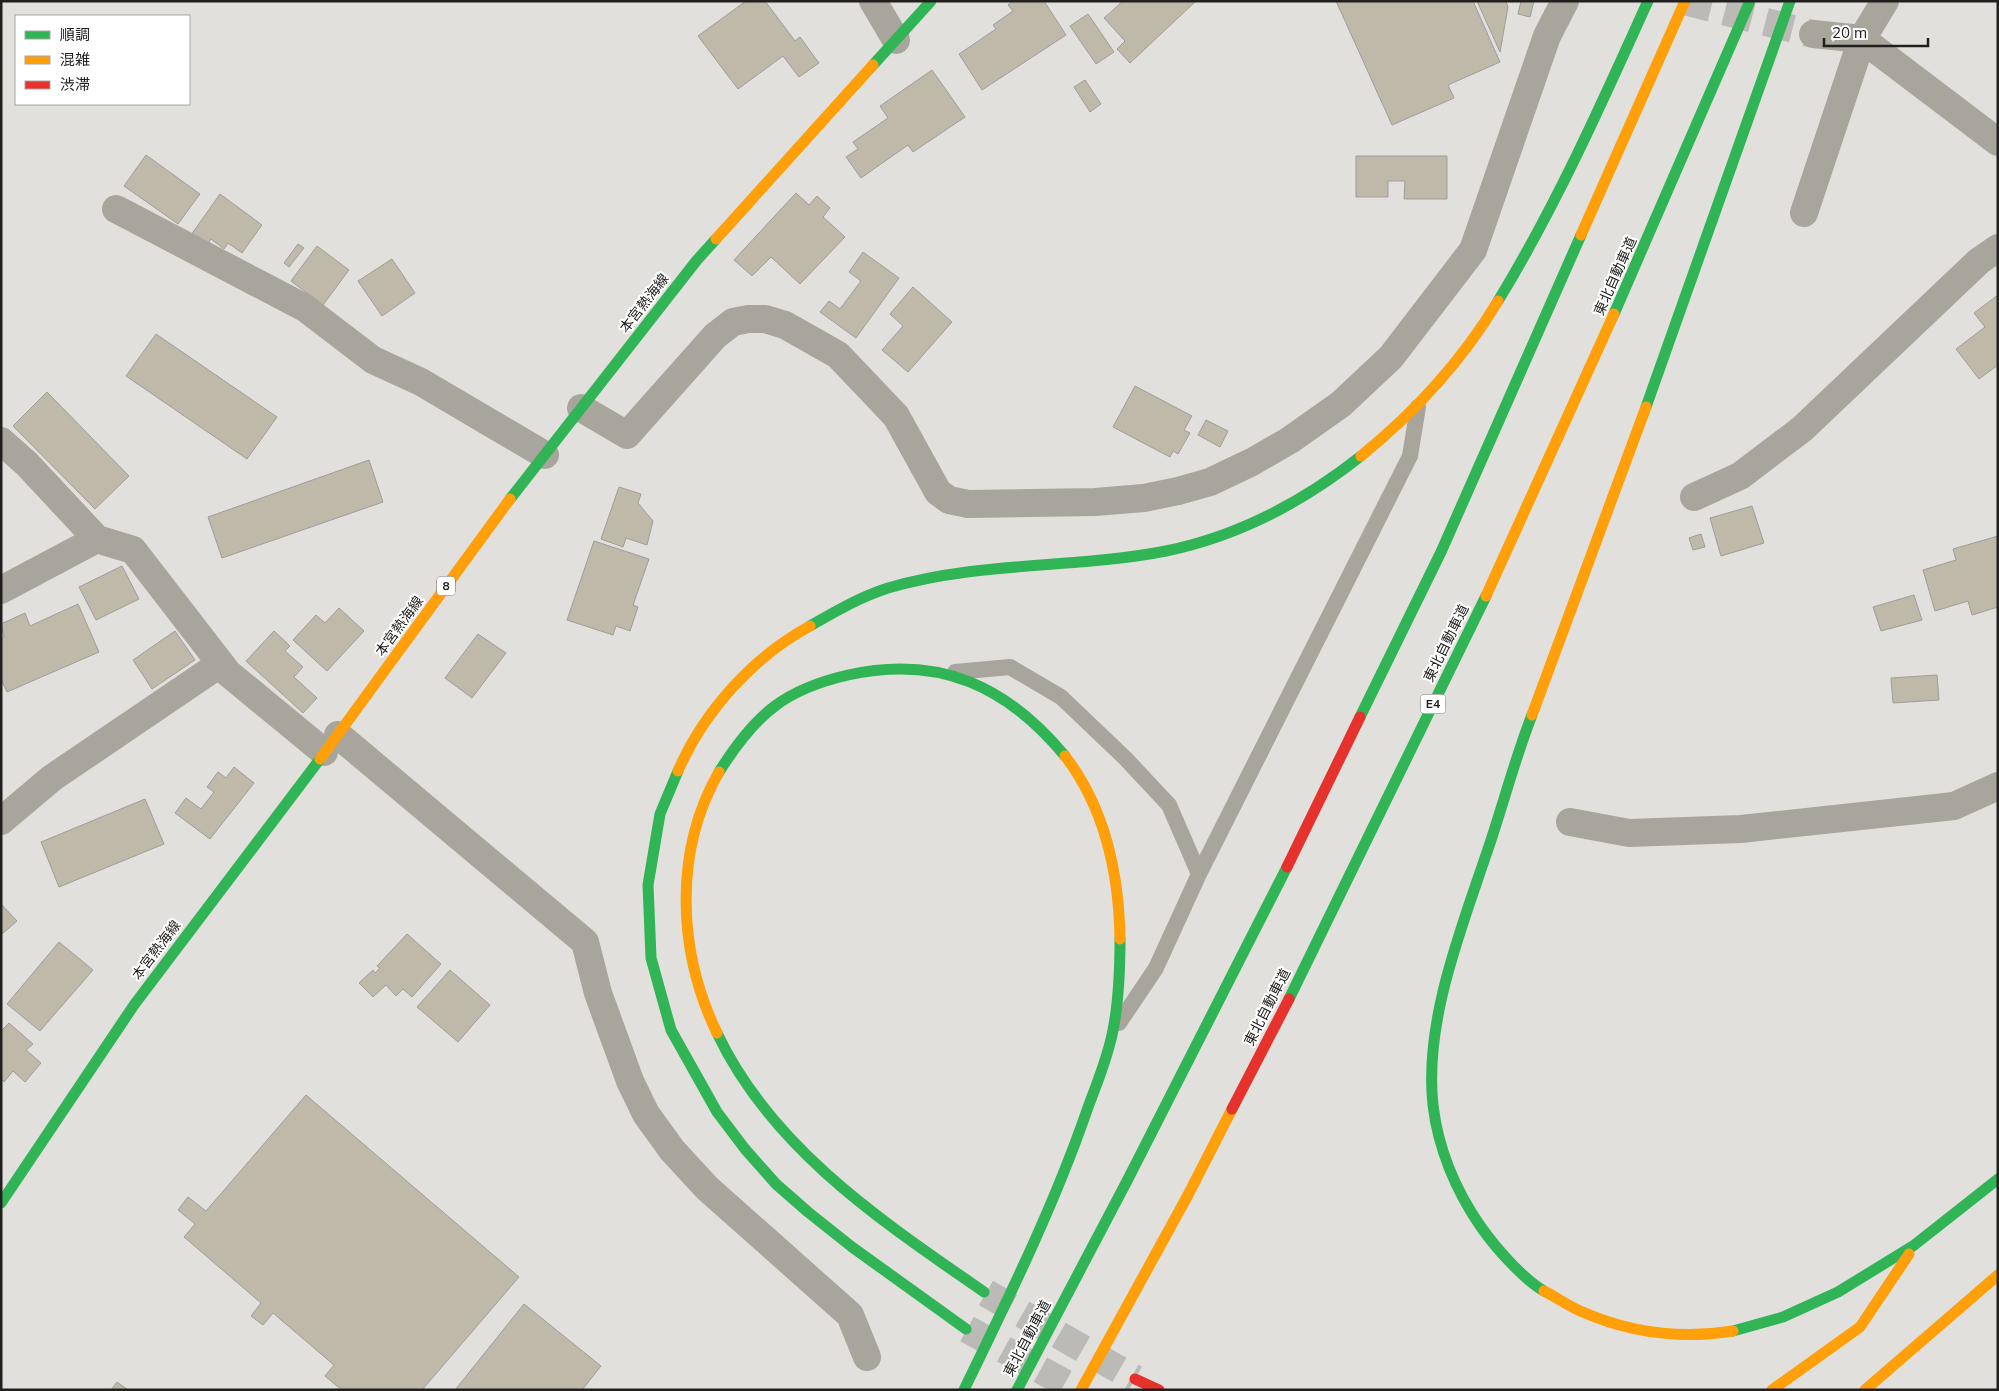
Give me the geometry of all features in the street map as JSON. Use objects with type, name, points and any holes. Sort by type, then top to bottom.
[{"type":"main road","name":"本宮熱海線","points":[[1,1203],[134,1005],[331,743],[499,513],[697,260],[931,1]]},
{"type":"main road","points":[[966,1329],[842,1239],[785,1192],[745,1148],[707,1098],[676,1045],[658,992],[650,946],[647,904],[649,863],[657,820],[674,773],[695,735],[721,699],[751,669],[780,644],[812,623],[856,600],[898,585],[944,574],[1118,558],[1212,540],[1257,522],[1306,496],[1352,463],[1419,405],[1461,357],[1503,294],[1570,170],[1648,1]]},
{"type":"main road","name":"東北自動車道","points":[[1017,1390],[1128,1182],[1257,928],[1441,552],[1685,1]]},
{"type":"main road","name":"東北自動車道","points":[[1081,1390],[1188,1195],[1306,964],[1495,577],[1615,312],[1750,1]]},
{"type":"main road","points":[[1790,1],[1665,357],[1520,746],[1459,935],[1441,999],[1433,1058],[1433,1105],[1444,1156],[1466,1204],[1496,1248],[1539,1288],[1584,1313],[1634,1330],[1685,1335],[1731,1331],[1783,1316],[1838,1292],[1914,1246],[1998,1179]]},
{"type":"main road","points":[[964,1390],[1014,1286],[1080,1133],[1113,1031],[1119,972],[1115,873],[1104,830],[1087,790],[1069,759],[1047,733],[1021,709],[988,688],[946,672],[904,668],[860,671],[816,684],[778,703],[753,726],[722,764],[704,799],[693,836],[686,877],[686,914],[691,954],[701,994],[720,1042],[744,1084],[773,1120],[818,1167],[928,1254],[984,1292]]},
{"type":"main road","points":[[1772,1390],[1860,1328],[1914,1246]]},
{"type":"main road","points":[[1865,1390],[1998,1275]]},
{"type":"main road","points":[[1135,1380],[1159,1390]]},
{"type":"street","points":[[872,1],[896,40]]},
{"type":"street","points":[[581,408],[627,435],[715,336],[733,322],[748,318],[766,318],[785,326],[838,356],[896,416],[938,492],[949,500],[968,504],[1095,502],[1144,498],[1210,482],[1252,462],[1290,440],[1341,404],[1390,357],[1473,250],[1547,36],[1565,1]]},
{"type":"street","points":[[1804,213],[1862,39],[1885,1]]},
{"type":"street","points":[[1813,34],[1862,39],[1998,142]]},
{"type":"street","points":[[116,210],[305,308],[373,360],[420,382],[545,455]]},
{"type":"street","points":[[1694,498],[1740,476],[1802,429],[1979,261],[1998,248]]},
{"type":"street","points":[[1,441],[27,464],[97,539],[133,550],[228,673],[331,743],[585,942],[598,993],[630,1081],[651,1121],[672,1150],[707,1188],[850,1315],[867,1357]]},
{"type":"street","points":[[1,590],[97,539]]},
{"type":"street","points":[[1,821],[52,778],[220,664]]},
{"type":"street","points":[[1570,822],[1629,833],[1741,829],[1954,806],[1998,786]]},
{"type":"lane","points":[[1113,1031],[1156,968],[1199,874],[1410,456],[1419,405]]},
{"type":"lane","points":[[946,672],[1010,667],[1061,697],[1125,758],[1169,804],[1199,874]]},
{"type":"building","points":[[746,1],[765,1],[795,41],[800,37],[819,63],[799,77],[783,56],[738,89],[698,36]]},
{"type":"building","points":[[1013,1],[1044,1],[1066,35],[982,90],[959,54],[996,29],[993,25],[1013,11],[1008,5]]},
{"type":"building","points":[[1123,1],[1196,1],[1130,63],[1117,49],[1125,41],[1104,18]]},
{"type":"building","points":[[1336,1],[1473,1],[1500,62],[1448,85],[1454,98],[1392,125]]},
{"type":"building","points":[[1477,1],[1506,1],[1508,7],[1500,52]]},
{"type":"building","points":[[1521,1],[1534,1],[1530,17],[1518,14]]},
{"type":"building","points":[[1088,14],[1114,52],[1096,64],[1070,26]]},
{"type":"building","points":[[932,70],[965,117],[913,152],[908,145],[861,178],[846,157],[858,149],[853,142],[888,118],[880,106]]},
{"type":"building","points":[[1085,80],[1101,104],[1090,112],[1074,87]]},
{"type":"building","points":[[146,155],[200,194],[178,224],[124,186]]},
{"type":"building","points":[[1356,156],[1447,156],[1447,199],[1404,199],[1405,181],[1388,181],[1388,197],[1356,197]]},
{"type":"building","points":[[796,193],[809,205],[817,196],[830,208],[823,217],[845,237],[800,284],[771,257],[752,276],[734,260]]},
{"type":"building","points":[[220,194],[262,225],[242,253],[228,243],[224,249],[211,239],[206,246],[191,235]]},
{"type":"building","points":[[298,244],[304,248],[289,267],[284,263]]},
{"type":"building","points":[[317,246],[349,270],[323,305],[291,281]]},
{"type":"building","points":[[863,252],[899,278],[856,338],[820,312],[829,301],[840,309],[861,281],[849,272]]},
{"type":"building","points":[[392,259],[415,293],[382,316],[358,281]]},
{"type":"building","points":[[913,287],[952,322],[908,372],[882,350],[903,326],[890,314]]},
{"type":"building","points":[[1998,295],[1998,365],[1979,379],[1956,349],[1985,327],[1974,313]]},
{"type":"building","points":[[156,334],[277,417],[247,459],[126,376]]},
{"type":"building","points":[[1135,386],[1192,416],[1184,430],[1190,433],[1178,454],[1173,451],[1170,457],[1113,427]]},
{"type":"building","points":[[47,392],[129,476],[95,509],[13,426]]},
{"type":"building","points":[[1206,420],[1228,431],[1220,447],[1198,435]]},
{"type":"building","points":[[369,460],[383,502],[222,558],[208,517]]},
{"type":"building","points":[[619,487],[641,494],[638,503],[653,521],[647,545],[626,538],[623,547],[601,539]]},
{"type":"building","points":[[1752,506],[1764,543],[1721,556],[1710,518]]},
{"type":"building","points":[[1701,534],[1705,547],[1693,550],[1689,538]]},
{"type":"building","points":[[1998,536],[1998,607],[1972,615],[1968,601],[1935,611],[1923,570],[1956,560],[1953,549]]},
{"type":"building","points":[[594,541],[649,559],[633,605],[638,607],[630,631],[616,626],[613,635],[567,620]]},
{"type":"building","points":[[122,566],[139,599],[96,620],[79,587]]},
{"type":"building","points":[[1914,595],[1922,620],[1881,631],[1873,607]]},
{"type":"building","points":[[78,604],[99,652],[7,692],[1,679],[1,638],[4,637],[1,624],[25,613],[30,626]]},
{"type":"building","points":[[339,608],[364,631],[327,671],[293,640],[316,615],[325,623]]},
{"type":"building","points":[[175,631],[195,660],[152,689],[133,660]]},
{"type":"building","points":[[274,631],[290,646],[285,651],[303,667],[294,677],[317,698],[303,713],[246,661]]},
{"type":"building","points":[[478,634],[506,653],[472,698],[445,678]]},
{"type":"building","points":[[1937,675],[1939,700],[1893,703],[1891,678]]},
{"type":"building","points":[[234,767],[254,783],[210,839],[175,813],[186,798],[201,809],[214,792],[207,787],[218,772],[226,778]]},
{"type":"building","points":[[145,799],[164,844],[59,887],[41,842]]},
{"type":"building","points":[[1,904],[17,921],[1,935]]},
{"type":"building","points":[[407,934],[441,964],[412,997],[403,989],[396,996],[386,985],[373,997],[359,983],[373,970],[375,973],[380,968],[377,966]]},
{"type":"building","points":[[59,942],[93,970],[40,1031],[7,1004]]},
{"type":"building","points":[[450,970],[490,1005],[458,1042],[417,1007]]},
{"type":"building","points":[[9,1023],[33,1044],[26,1050],[41,1063],[25,1082],[13,1071],[4,1082],[1,1079],[1,1031]]},
{"type":"building","points":[[306,1095],[519,1277],[422,1390],[342,1390],[325,1376],[334,1365],[273,1313],[263,1325],[251,1316],[261,1303],[184,1237],[195,1224],[178,1210],[188,1197],[206,1211]]},
{"type":"building","points":[[524,1304],[601,1366],[582,1390],[455,1390]]},
{"type":"building","points":[[117,1382],[128,1390],[111,1390]]},
{"type":"tunnel","points":[[1684,1],[1813,34]]},
{"type":"tunnel","points":[[986,1293],[1135,1379]]},
{"type":"tunnel","points":[[967,1329],[1077,1390]]},
{"type":"traffic: fast","points":[[873,65],[931,1]]},
{"type":"traffic: fast","points":[[1498,301],[1559,191],[1596,116],[1648,1]]},
{"type":"traffic: fast","points":[[1614,314],[1750,1]]},
{"type":"traffic: fast","points":[[1646,407],[1790,1]]},
{"type":"traffic: fast","points":[[1360,717],[1441,552],[1581,235]]},
{"type":"traffic: fast","points":[[510,499],[697,260],[716,239]]},
{"type":"traffic: fast","points":[[810,626],[868,596],[888,588],[922,579],[992,569],[1131,557],[1166,551],[1219,536],[1269,515],[1293,502],[1339,473],[1361,456]]},
{"type":"traffic: fast","points":[[1289,999],[1486,596]]},
{"type":"traffic: fast","points":[[719,772],[751,728],[783,700],[829,680],[881,670],[913,669],[942,673],[969,682],[995,694],[1020,711],[1065,756]]},
{"type":"traffic: fast","points":[[1532,715],[1465,915],[1446,978],[1434,1042],[1432,1074],[1435,1121],[1444,1153],[1456,1184],[1472,1213],[1494,1244],[1527,1279],[1544,1291]]},
{"type":"traffic: fast","points":[[1,1203],[134,1005],[320,759]]},
{"type":"traffic: fast","points":[[678,771],[660,814],[648,885],[651,958],[671,1030],[717,1112],[745,1149],[776,1184],[852,1247],[966,1329]]},
{"type":"traffic: fast","points":[[1017,1390],[1127,1181],[1287,867]]},
{"type":"traffic: fast","points":[[964,1390],[1059,1184],[1101,1072],[1111,1040],[1117,1007],[1120,939]]},
{"type":"traffic: fast","points":[[717,1033],[740,1075],[768,1112],[799,1147],[869,1209],[984,1292]]},
{"type":"traffic: fast","points":[[1733,1331],[1783,1317],[1838,1292],[1913,1246],[1998,1179]]},
{"type":"traffic: slow","points":[[1581,235],[1685,1]]},
{"type":"traffic: slow","points":[[716,239],[873,65]]},
{"type":"traffic: slow","points":[[1361,456],[1400,422],[1453,365],[1498,301]]},
{"type":"traffic: slow","points":[[1486,596],[1614,314]]},
{"type":"traffic: slow","points":[[1532,715],[1646,407]]},
{"type":"traffic: slow","points":[[320,759],[510,499]]},
{"type":"traffic: slow","points":[[678,771],[702,727],[732,688],[769,653],[810,626]]},
{"type":"traffic: slow","points":[[1065,756],[1079,776],[1090,798],[1100,820],[1107,843],[1117,891],[1120,939]]},
{"type":"traffic: slow","points":[[717,1033],[704,1002],[694,969],[688,936],[686,902],[688,868],[694,835],[704,803],[719,772]]},
{"type":"traffic: slow","points":[[1081,1390],[1188,1195],[1232,1109]]},
{"type":"traffic: slow","points":[[1772,1390],[1860,1327],[1909,1254]]},
{"type":"traffic: slow","points":[[1865,1390],[1998,1275]]},
{"type":"traffic: slow","points":[[1544,1291],[1580,1311],[1603,1320],[1639,1330],[1677,1334],[1733,1331]]},
{"type":"traffic: jam","points":[[1287,867],[1360,717]]},
{"type":"traffic: jam","points":[[1232,1109],[1289,999]]},
{"type":"traffic: jam","points":[[1135,1379],[1159,1390]]}]
